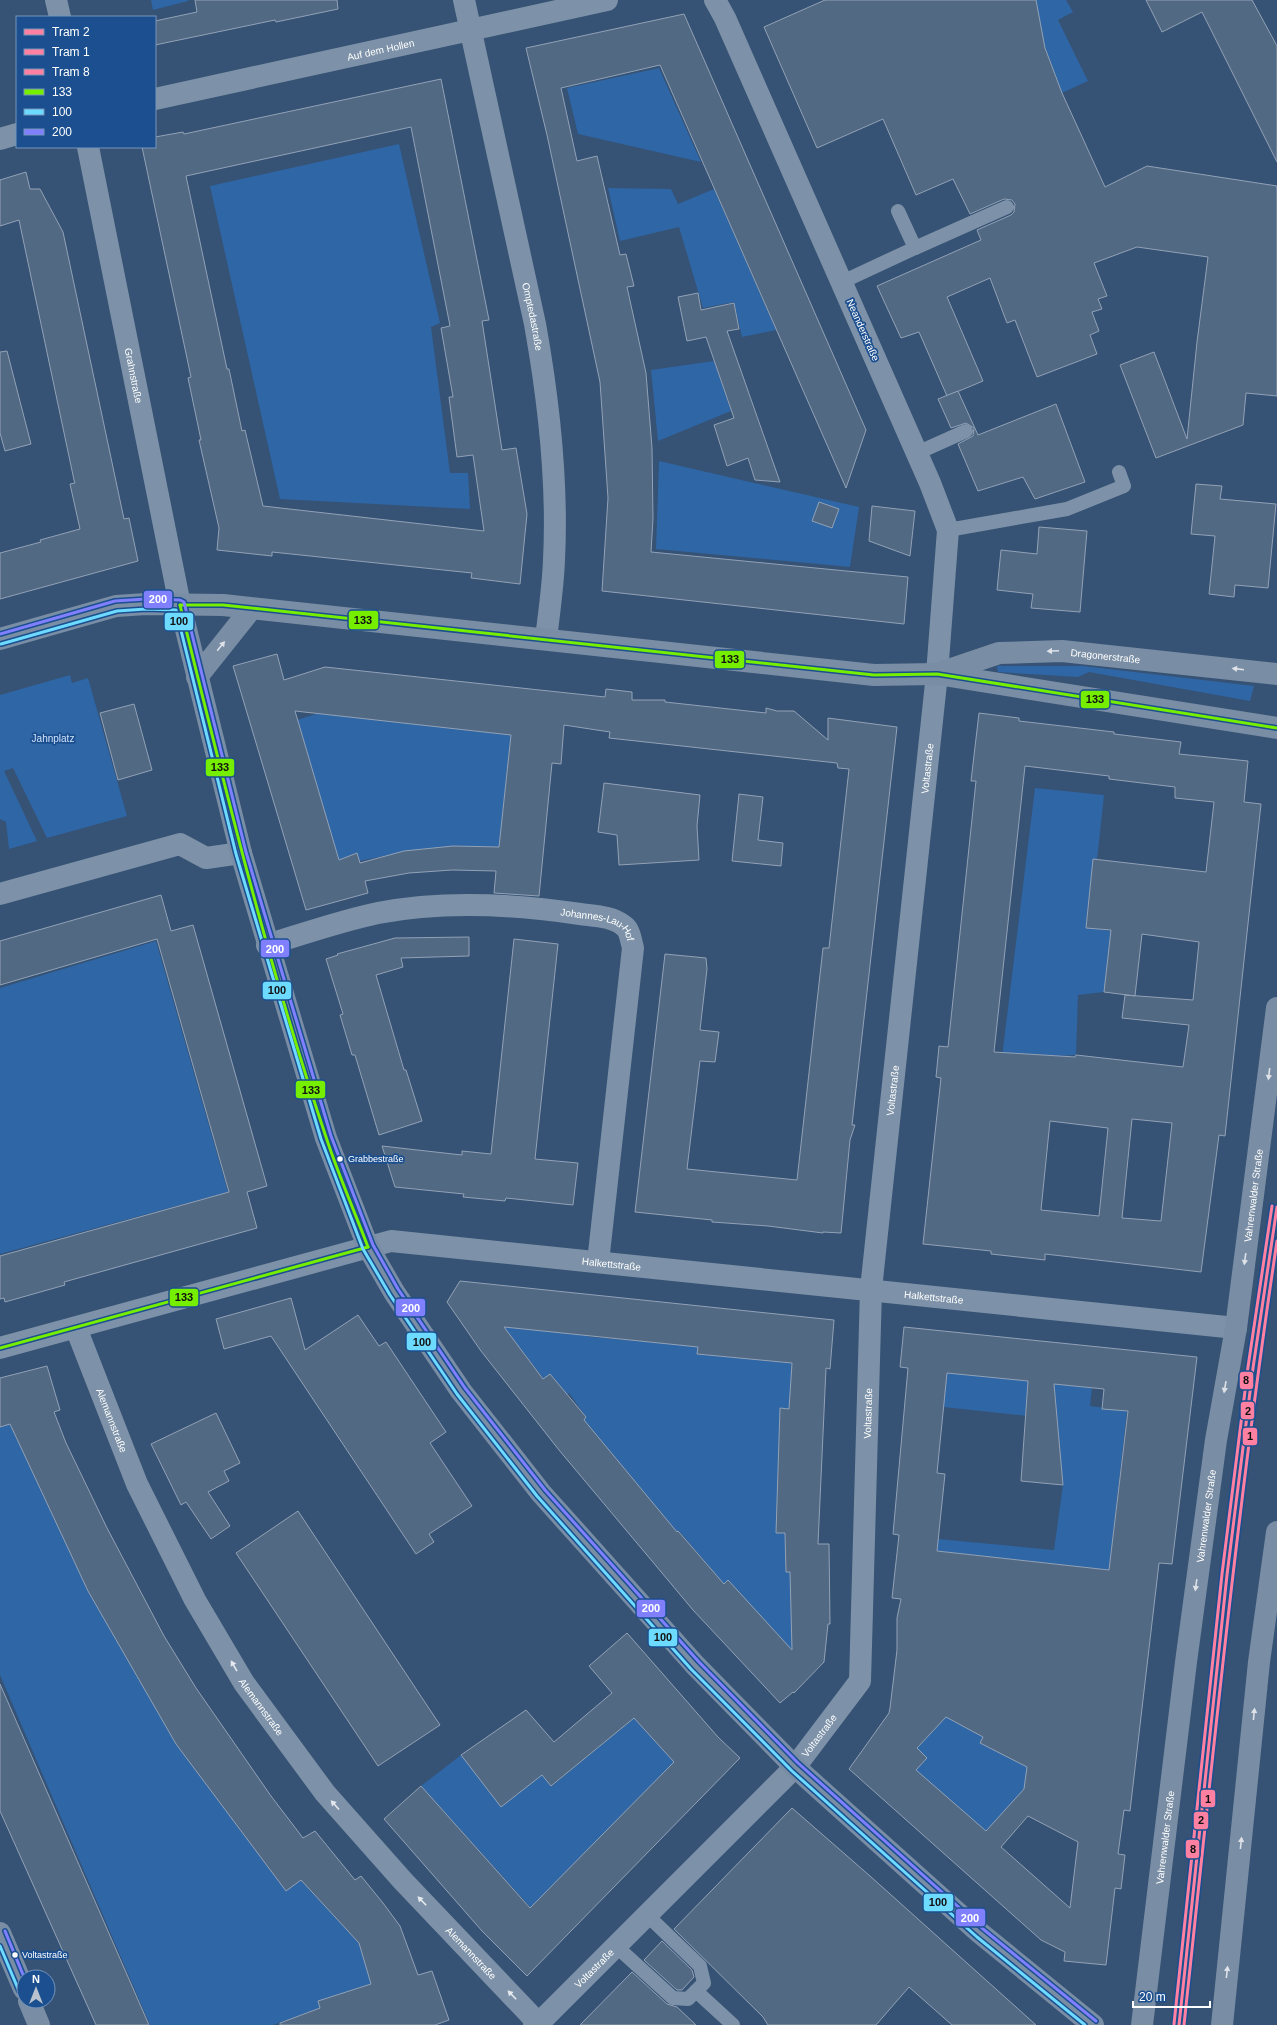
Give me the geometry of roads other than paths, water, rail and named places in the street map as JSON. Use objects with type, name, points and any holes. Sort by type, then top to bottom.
[{"type":"street","points":[[56,0],[60,16]]},
{"type":"street","name":"Omptedastraße","points":[[464,0],[536,324],[544,375],[554,457],[554,561],[546,639]]},
{"type":"street","name":"Auf dem Hollen","points":[[156,99],[607,0]]},
{"type":"street","name":"Neanderstraße","points":[[715,0],[728,25],[842,282],[917,453],[948,530],[937,674]]},
{"type":"street","points":[[0,139],[16,134]]},
{"type":"street","name":"Grahnstraße","points":[[88,148],[180,605]]},
{"type":"street","points":[[0,639],[116,606],[146,604],[180,605],[241,853],[267,945],[326,1138],[368,1247],[394,1292],[461,1391],[542,1493],[695,1665],[795,1767],[980,1932],[1094,2025]]},
{"type":"street","name":"Dragonerstraße","points":[[180,605],[223,606],[546,639],[874,675],[937,674],[1277,728]]},
{"type":"street","points":[[197,677],[251,609]]},
{"type":"street","name":"Dragonerstraße","points":[[937,674],[999,653],[1062,651],[1277,674]]},
{"type":"street","name":"Voltastraße","points":[[538,2024],[617,1947],[795,1767],[860,1681],[871,1289],[937,674]]},
{"type":"street","points":[[0,894],[180,844],[206,858],[241,853]]},
{"type":"street","name":"Johannes-Lau-Hof","points":[[267,945],[378,913],[443,905],[504,905],[562,911],[609,919],[624,926],[630,937],[633,948],[598,1262]]},
{"type":"street","name":"Vahrenwalder Straße","points":[[1142,2025],[1186,1662],[1216,1440],[1236,1328],[1277,1008]]},
{"type":"street","name":"Halkettstraße","points":[[0,1348],[391,1241],[871,1289],[1236,1328]]},
{"type":"street","name":"Alemannstraße","points":[[76,1328],[137,1484],[195,1600],[244,1683],[325,1794],[403,1881],[538,2024]]},
{"type":"street","points":[[1222,2025],[1259,1662],[1277,1532]]},
{"type":"street","points":[[0,1933],[16,1970]]},
{"type":"street","points":[[32,2009],[39,2025]]},
{"type":"lane","points":[[842,282],[1007,207]]},
{"type":"lane","points":[[898,211],[915,248]]},
{"type":"lane","points":[[917,453],[966,431]]},
{"type":"lane","points":[[948,530],[1067,509],[1124,486],[1119,472]]},
{"type":"lane","points":[[617,1947],[673,1998],[688,1999],[704,1983],[700,1966],[647,1915]]},
{"type":"lane","points":[[696,1990],[733,2025]]},
{"type":"tram line","name":"8","points":[[1174,2024],[1222,1574],[1248,1367],[1272,1206]]},
{"type":"tram line","name":"2","points":[[1179,2025],[1227,1575],[1253,1368],[1277,1207]]},
{"type":"tram line","name":"1","points":[[1184,2025],[1215,1730],[1238,1534],[1277,1241]]},
{"type":"place","name":"Grabbestraße","points":[[340,1159]]},
{"type":"place","name":"Voltastraße","points":[[15,1955]]},
{"type":"park label","name":"Jahnplatz","points":[[53,738]]}]
